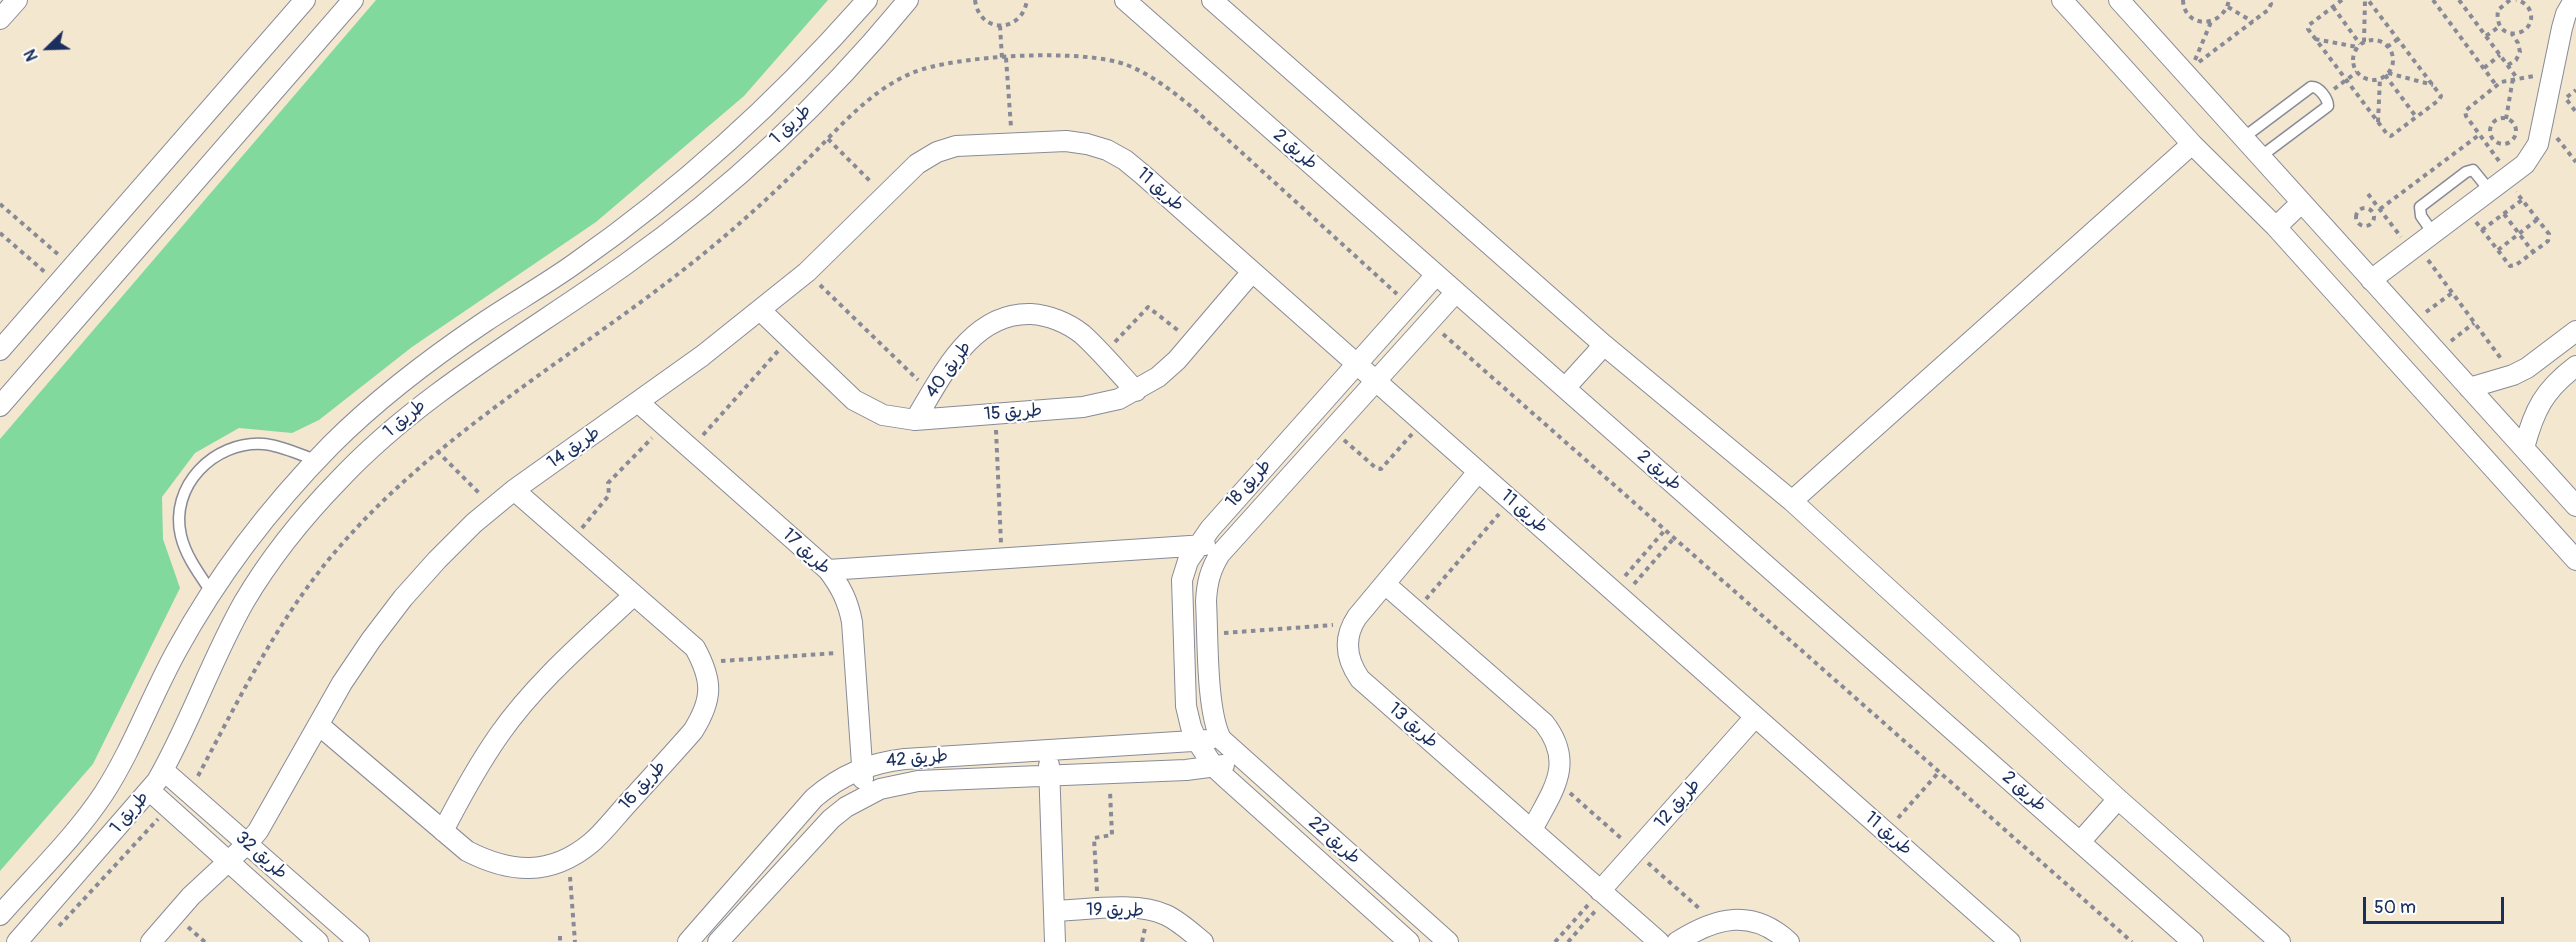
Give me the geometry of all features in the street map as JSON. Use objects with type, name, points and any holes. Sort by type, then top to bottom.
[{"type":"street","points":[[0,19],[17,0]]},
{"type":"street","points":[[0,350],[305,0]]},
{"type":"street","name":"طريق 1","points":[[0,915],[87,817],[102,796],[128,751],[177,650],[212,593],[269,514],[316,460],[362,416],[426,363],[577,262],[681,182],[771,102],[867,0]]},
{"type":"street","name":"طريق 1","points":[[17,942],[150,791],[163,770],[243,603],[285,542],[340,479],[407,417],[443,388],[629,262],[732,179],[818,100],[908,0]]},
{"type":"street","name":"طريق 2","points":[[1125,0],[2193,942]]},
{"type":"street","points":[[1212,0],[1604,345],[1792,501],[2118,799],[2280,942]]},
{"type":"street","points":[[2062,0],[2192,144],[2276,227],[2576,560]]},
{"type":"street","points":[[2119,0],[2576,506]]},
{"type":"street","points":[[2140,24],[2141,0]]},
{"type":"street","points":[[2371,280],[2525,164],[2538,144],[2566,14],[2574,0]]},
{"type":"street","points":[[0,406],[344,3]]},
{"type":"street","name":"طريق 11","points":[[1012,143],[1066,141],[1087,144],[1107,150],[1125,160],[2010,942]]},
{"type":"street","name":"طريق 14","points":[[151,942],[190,896],[248,844],[320,726],[342,683],[371,640],[403,598],[437,560],[493,507],[638,402],[807,272],[917,164],[937,152],[956,146],[1012,143]]},
{"type":"street","points":[[1792,501],[2192,144]]},
{"type":"street","points":[[2276,227],[2301,203]]},
{"type":"street","name":"طريق 15","points":[[760,310],[861,404],[883,416],[915,420],[995,414],[1102,404],[1136,391],[1158,377],[1191,343],[1252,272]]},
{"type":"street","name":"طريق 18","points":[[1197,741],[1186,706],[1182,580],[1188,561],[1197,545],[1437,275]]},
{"type":"street","name":"طريق 18","points":[[1221,739],[1216,730],[1212,709],[1206,585],[1215,561],[1456,292]]},
{"type":"street","name":"طريق 40","points":[[915,420],[952,362],[978,331],[998,319],[1019,314],[1041,315],[1062,322],[1081,333],[1136,391]]},
{"type":"street","points":[[2469,388],[2513,375],[2576,331]]},
{"type":"street","points":[[1565,388],[1604,345]]},
{"type":"street","points":[[2524,448],[2535,411],[2544,395],[2556,381],[2576,366]]},
{"type":"street","name":"طريق 17","points":[[638,402],[828,570],[840,586],[849,603],[864,796]]},
{"type":"street","points":[[1353,624],[1478,472]]},
{"type":"street","name":"طريق 16","points":[[320,726],[467,851],[491,863],[517,868],[535,867],[569,858],[591,843],[693,731],[705,712],[709,690],[708,673],[695,648],[514,490]]},
{"type":"street","points":[[828,570],[1232,543]]},
{"type":"street","points":[[1385,584],[1544,723],[1555,736],[1560,752],[1561,768],[1557,782],[1532,830]]},
{"type":"street","points":[[443,831],[470,780],[507,725],[535,690],[634,595]]},
{"type":"street","name":"طريق 13","points":[[1353,624],[1347,647],[1353,669],[1360,679],[1659,942]]},
{"type":"street","name":"طريق 12","points":[[1604,894],[1755,717]]},
{"type":"street","name":"طريق 42","points":[[688,942],[814,798],[829,785],[862,768],[905,759],[1221,739]]},
{"type":"street","name":"طريق 22","points":[[1221,739],[1448,942]]},
{"type":"street","name":"طريق 22","points":[[1197,741],[1214,767],[1407,941]]},
{"type":"street","points":[[1049,750],[1055,942]]},
{"type":"street","name":"طريق 42","points":[[718,942],[831,819],[864,796],[899,784],[918,781],[1214,767],[1243,761]]},
{"type":"street","name":"طريق 32","points":[[163,770],[359,942]]},
{"type":"street","name":"طريق 32","points":[[150,791],[318,942]]},
{"type":"street","points":[[2080,842],[2118,799]]},
{"type":"street","name":"طريق 19","points":[[1054,911],[1149,910],[1166,915],[1203,942]]},
{"type":"street","points":[[1677,942],[1722,920],[1742,920],[1762,924],[1780,933],[1789,942]]},
{"type":"lane","points":[[2243,138],[2312,87],[2316,87],[2324,96],[2328,106],[2260,157]]},
{"type":"lane","points":[[2433,233],[2419,212],[2420,207],[2457,178],[2469,170],[2473,171],[2490,191]]},
{"type":"lane","points":[[212,593],[189,558],[181,535],[180,511],[186,488],[200,468],[219,453],[241,444],[266,444],[316,460]]},
{"type":"path","points":[[975,0],[982,18],[1000,26],[1014,23],[1019,19],[1027,0]]},
{"type":"path","points":[[2183,0],[2183,5],[2189,15],[2200,21],[2211,22]]},
{"type":"path","points":[[2229,0],[2224,14],[2211,22],[2193,67],[2271,8],[2269,0]]},
{"type":"path","points":[[2342,0],[2309,25],[2308,29],[2391,136],[2441,99],[2433,85],[2367,0]]},
{"type":"path","points":[[2367,0],[2361,44],[2353,59],[2357,72],[2367,79],[2384,75],[2433,85]]},
{"type":"path","points":[[2433,0],[2496,85]]},
{"type":"path","points":[[2459,0],[2508,65],[2515,78],[2506,119]]},
{"type":"path","points":[[2508,65],[2516,60],[2520,52],[2518,43],[2512,34],[2500,26],[2497,18],[2498,10],[2510,0]]},
{"type":"path","points":[[2512,34],[2520,33],[2531,21],[2531,12],[2527,5],[2516,0]]},
{"type":"path","points":[[2228,7],[2253,22]]},
{"type":"path","points":[[2333,7],[2361,44]]},
{"type":"path","points":[[1000,26],[1012,143]]},
{"type":"path","points":[[2486,36],[2500,26]]},
{"type":"path","points":[[2314,38],[2361,44],[2377,40],[2387,47],[2392,60],[2384,75],[2378,122]]},
{"type":"path","points":[[2387,47],[2398,39]]},
{"type":"path","points":[[2484,68],[2500,55]]},
{"type":"path","points":[[2324,96],[2357,72]]},
{"type":"path","points":[[2466,209],[2508,264],[2513,267],[2550,239],[2549,234],[2522,200],[2509,177],[2466,116],[2465,111],[2496,85],[2515,78],[2553,73]]},
{"type":"path","points":[[2384,75],[2417,118]]},
{"type":"path","points":[[2566,98],[2576,90]]},
{"type":"path","points":[[2506,119],[2515,127],[2516,134],[2508,144],[2501,144],[2495,141],[2491,129],[2493,123],[2506,119]]},
{"type":"path","points":[[2373,212],[2480,135]]},
{"type":"path","points":[[828,139],[885,196]]},
{"type":"path","points":[[2368,194],[2452,293],[2513,375]]},
{"type":"path","points":[[2482,230],[2522,200]]},
{"type":"path","points":[[0,204],[72,267]]},
{"type":"path","points":[[2363,208],[2373,212],[2372,223],[2362,225],[2357,222],[2358,211],[2363,208]]},
{"type":"path","points":[[2504,214],[2533,252]]},
{"type":"path","points":[[2498,250],[2538,219]]},
{"type":"path","points":[[0,233],[58,283]]},
{"type":"path","points":[[807,272],[931,393]]},
{"type":"path","points":[[2410,324],[2452,293]]},
{"type":"path","points":[[1102,356],[1148,307],[1191,343]]},
{"type":"path","points":[[1429,322],[2132,942]]},
{"type":"path","points":[[2437,352],[2474,323]]},
{"type":"path","points":[[690,448],[789,338]]},
{"type":"path","points":[[995,414],[1002,558]]},
{"type":"path","points":[[1332,430],[1376,468],[1381,469],[1422,422]]},
{"type":"path","points":[[572,541],[609,495],[608,483],[664,426]]},
{"type":"path","points":[[437,451],[493,507]]},
{"type":"path","points":[[1416,611],[1511,501]]},
{"type":"path","points":[[1617,594],[1665,530]]},
{"type":"path","points":[[1617,594],[1674,538]]},
{"type":"path","points":[[1208,634],[1353,624]]},
{"type":"path","points":[[703,662],[854,651]]},
{"type":"path","points":[[1904,810],[1939,772]]},
{"type":"path","points":[[1098,909],[1094,838],[1112,835],[1109,773]]},
{"type":"path","points":[[51,934],[168,808]]},
{"type":"path","points":[[569,858],[575,942]]},
{"type":"path","points":[[1555,942],[1604,894]]},
{"type":"path","points":[[1568,942],[1604,894]]},
{"type":"green space","points":[[376,0],[828,0],[744,96],[596,222],[412,347],[319,420],[292,433],[239,428],[195,453],[162,497],[163,539],[180,588],[93,764],[0,871],[0,439]]}]
